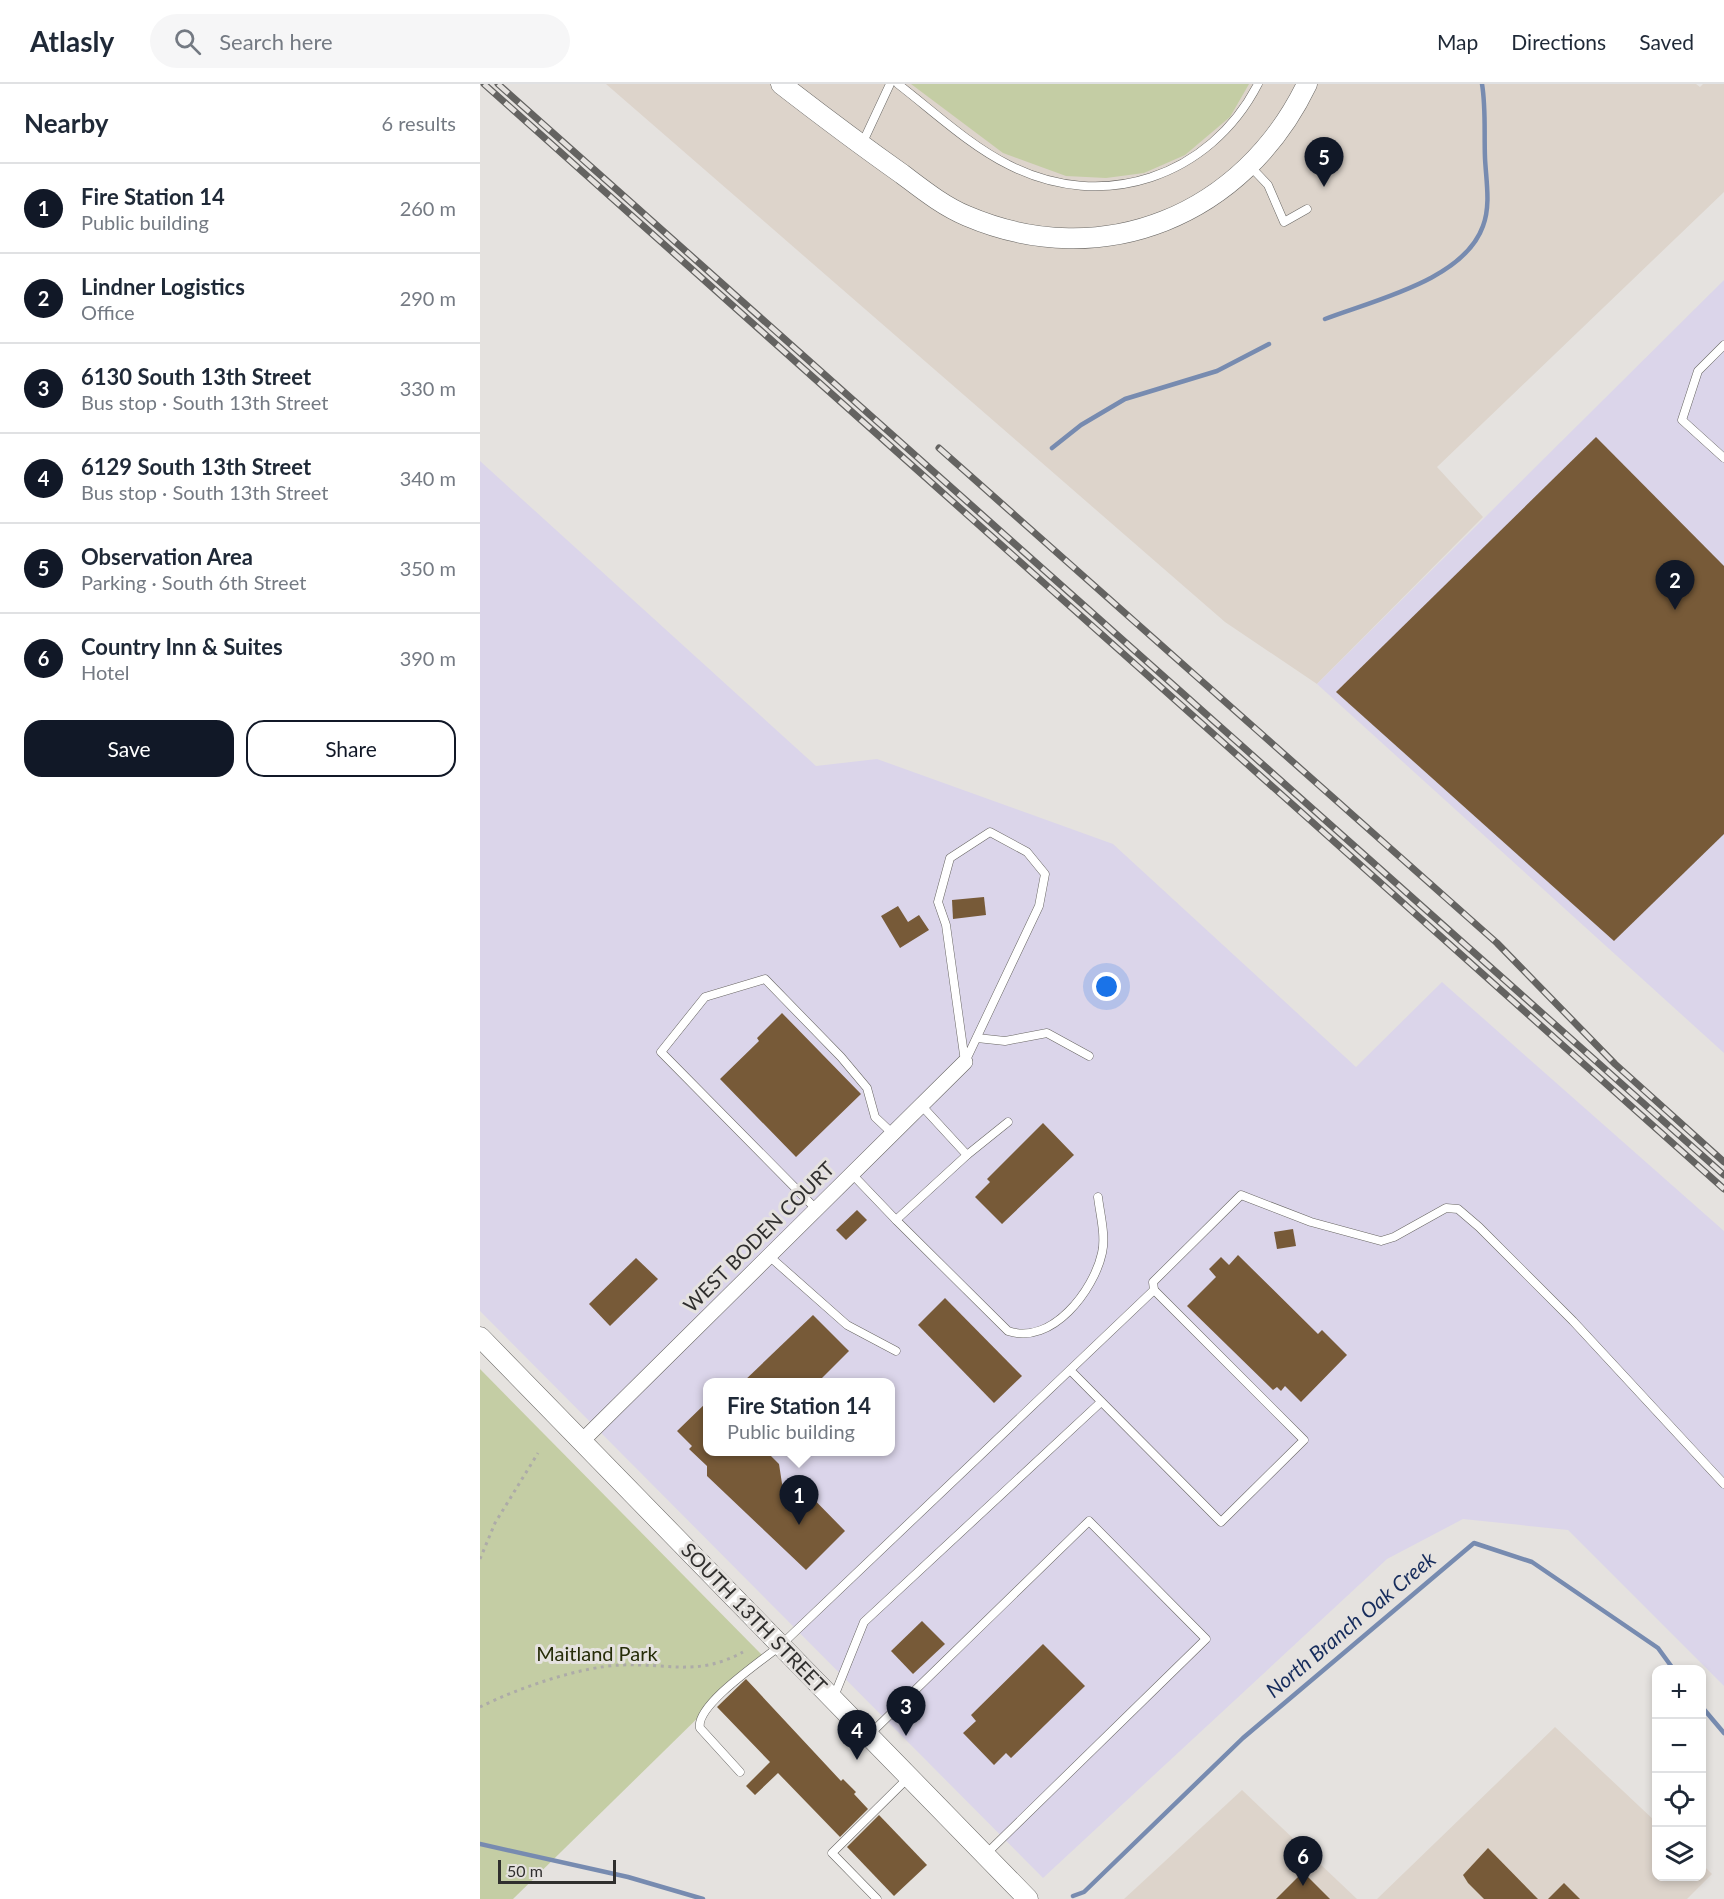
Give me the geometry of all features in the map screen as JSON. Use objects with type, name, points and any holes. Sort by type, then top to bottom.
[{"type":"street","points":[[781,84],[861,146],[937,200],[965,216],[1037,237],[1065,238],[1116,235],[1152,225],[1197,206],[1223,190],[1277,137],[1307,84]]},
{"type":"street","name":"WEST BODEN COURT","points":[[582,1441],[965,1062]]},
{"type":"street","name":"SOUTH 13TH STREET","points":[[480,1337],[1028,1899]]},
{"type":"lane","points":[[861,146],[890,84]]},
{"type":"lane","points":[[898,84],[1007,164],[1057,184],[1082,186],[1143,180],[1193,159],[1214,143],[1235,121],[1258,84]]},
{"type":"lane","points":[[1250,166],[1268,185],[1284,222],[1306,209]]},
{"type":"lane","points":[[1724,345],[1698,371],[1682,420],[1724,458]]},
{"type":"lane","points":[[990,832],[1027,852],[1045,874],[1039,906],[965,1062],[946,925],[938,902],[950,858],[990,832]]},
{"type":"lane","points":[[816,1209],[661,1052],[705,997],[765,979],[841,1057],[867,1088],[875,1117],[893,1134]]},
{"type":"lane","points":[[977,1038],[1005,1041],[1047,1033],[1089,1056]]},
{"type":"lane","points":[[921,1105],[967,1155]]},
{"type":"lane","points":[[896,1220],[967,1155],[1008,1122]]},
{"type":"lane","points":[[852,1174],[1008,1331],[1017,1334],[1053,1324],[1067,1314],[1086,1293],[1103,1251],[1098,1197]]},
{"type":"lane","points":[[1070,1370],[1221,1522],[1304,1440],[1154,1290],[1153,1282],[1241,1195],[1311,1222],[1381,1241],[1394,1237],[1446,1208],[1458,1209],[1479,1227],[1573,1322],[1724,1484]]},
{"type":"lane","points":[[769,1256],[847,1325],[896,1351]]},
{"type":"lane","points":[[740,1772],[700,1728],[700,1718],[744,1673],[781,1645],[1154,1290]]},
{"type":"lane","points":[[833,1699],[864,1623],[1101,1402]]},
{"type":"lane","points":[[869,1735],[1089,1521],[1206,1639],[985,1855]]},
{"type":"lane","points":[[877,1899],[832,1853],[909,1777]]},
{"type":"path","points":[[480,1558],[495,1523],[538,1453]]},
{"type":"path","points":[[480,1707],[579,1670],[623,1665],[695,1668],[726,1662],[743,1652]]},
{"type":"shaded area","points":[[606,84],[1696,84],[1700,87],[1703,84],[1724,84],[1724,192],[1437,467],[1483,517],[1317,684],[1225,622]]},
{"type":"shaded area","points":[[1724,280],[1724,1053],[1317,684]]},
{"type":"shaded area","points":[[480,461],[816,766],[877,759],[1113,844],[1356,1067],[1442,982],[1724,1231],[1724,1686],[1706,1668],[1706,1665],[1703,1665],[1568,1530],[1463,1519],[1387,1559],[1043,1878],[480,1311]]},
{"type":"shaded area","points":[[1555,1727],[1652,1818],[1652,1881],[1705,1881],[1687,1899],[1377,1899]]},
{"type":"shaded area","points":[[1242,1790],[1357,1899],[1124,1899]]},
{"type":"shaded area","points":[[1706,1868],[1712,1874],[1706,1880]]},
{"type":"green space","points":[[911,84],[1249,84],[1230,117],[1185,155],[1144,173],[1106,178],[1066,176],[1003,153]]},
{"type":"green space","name":"Maitland Park","points":[[480,1369],[762,1655],[513,1899],[480,1899]]},
{"type":"building","points":[[1596,437],[1724,566],[1724,834],[1614,941],[1336,692]]},
{"type":"building","points":[[984,897],[986,915],[953,919],[952,900]]},
{"type":"building","points":[[898,906],[908,922],[919,915],[929,930],[900,948],[881,916]]},
{"type":"building","points":[[782,1013],[861,1094],[796,1157],[720,1079],[759,1041],[757,1038]]},
{"type":"building","points":[[1043,1123],[1074,1155],[1002,1224],[975,1197],[990,1182],[987,1179]]},
{"type":"building","points":[[857,1210],[867,1220],[846,1240],[836,1230]]},
{"type":"building","points":[[1293,1229],[1296,1246],[1277,1249],[1274,1232]]},
{"type":"building","points":[[1238,1255],[1318,1334],[1322,1330],[1347,1355],[1301,1402],[1285,1386],[1281,1391],[1277,1387],[1273,1390],[1187,1306],[1216,1277],[1209,1269],[1221,1257],[1229,1265]]},
{"type":"building","points":[[636,1258],[658,1279],[610,1326],[589,1304]]},
{"type":"building","points":[[945,1298],[1022,1376],[994,1403],[918,1325]]},
{"type":"building","points":[[813,1315],[849,1351],[822,1378],[747,1378]]},
{"type":"building","points":[[703,1406],[703,1456],[771,1456],[779,1464],[783,1490],[794,1479],[845,1531],[806,1570],[707,1476],[707,1466],[689,1449],[692,1446],[677,1431]]},
{"type":"building","points":[[922,1621],[945,1644],[913,1674],[891,1651]]},
{"type":"building","points":[[1043,1644],[1085,1686],[1011,1758],[1006,1753],[994,1765],[963,1733],[976,1721],[971,1715]]},
{"type":"building","points":[[746,1679],[841,1781],[843,1779],[856,1792],[854,1794],[868,1809],[840,1837],[778,1773],[755,1795],[746,1786],[770,1762],[717,1707]]},
{"type":"building","points":[[879,1815],[927,1865],[894,1896],[847,1847]]},
{"type":"building","points":[[1488,1848],[1538,1899],[1484,1899],[1468,1883],[1463,1875]]},
{"type":"building","points":[[1303,1872],[1330,1899],[1276,1899]]},
{"type":"building","points":[[1564,1883],[1580,1899],[1548,1899]]},
{"type":"waterway","points":[[1325,319],[1415,286],[1457,261],[1473,245],[1483,226],[1487,201],[1482,84]]},
{"type":"waterway","points":[[1052,448],[1081,425],[1125,399],[1217,371],[1269,344]]},
{"type":"waterway","name":"North Branch Oak Creek","points":[[1073,1896],[1084,1892],[1243,1738],[1474,1543],[1532,1562],[1658,1648],[1670,1665]]},
{"type":"waterway","name":"North Branch Oak Creek","points":[[1706,1712],[1724,1733]]},
{"type":"waterway","name":"North Branch Oak Creek","points":[[480,1844],[628,1877],[703,1899]]},
{"type":"railway","points":[[484,84],[1724,1189]]},
{"type":"railway","points":[[498,84],[1724,1175]]},
{"type":"railway","points":[[939,448],[1497,943],[1615,1064],[1724,1162]]},
{"type":"place","name":"Observation Area","points":[[1324,187]]},
{"type":"place","name":"Lindner Logistics","points":[[1675,610]]},
{"type":"place","name":"Fire Station 14","points":[[799,1525]]},
{"type":"place","name":"6130 South 13th Street","points":[[906,1736]]},
{"type":"place","name":"6129 South 13th Street","points":[[857,1760]]},
{"type":"place","name":"Country Inn & Suites","points":[[1303,1886]]}]
